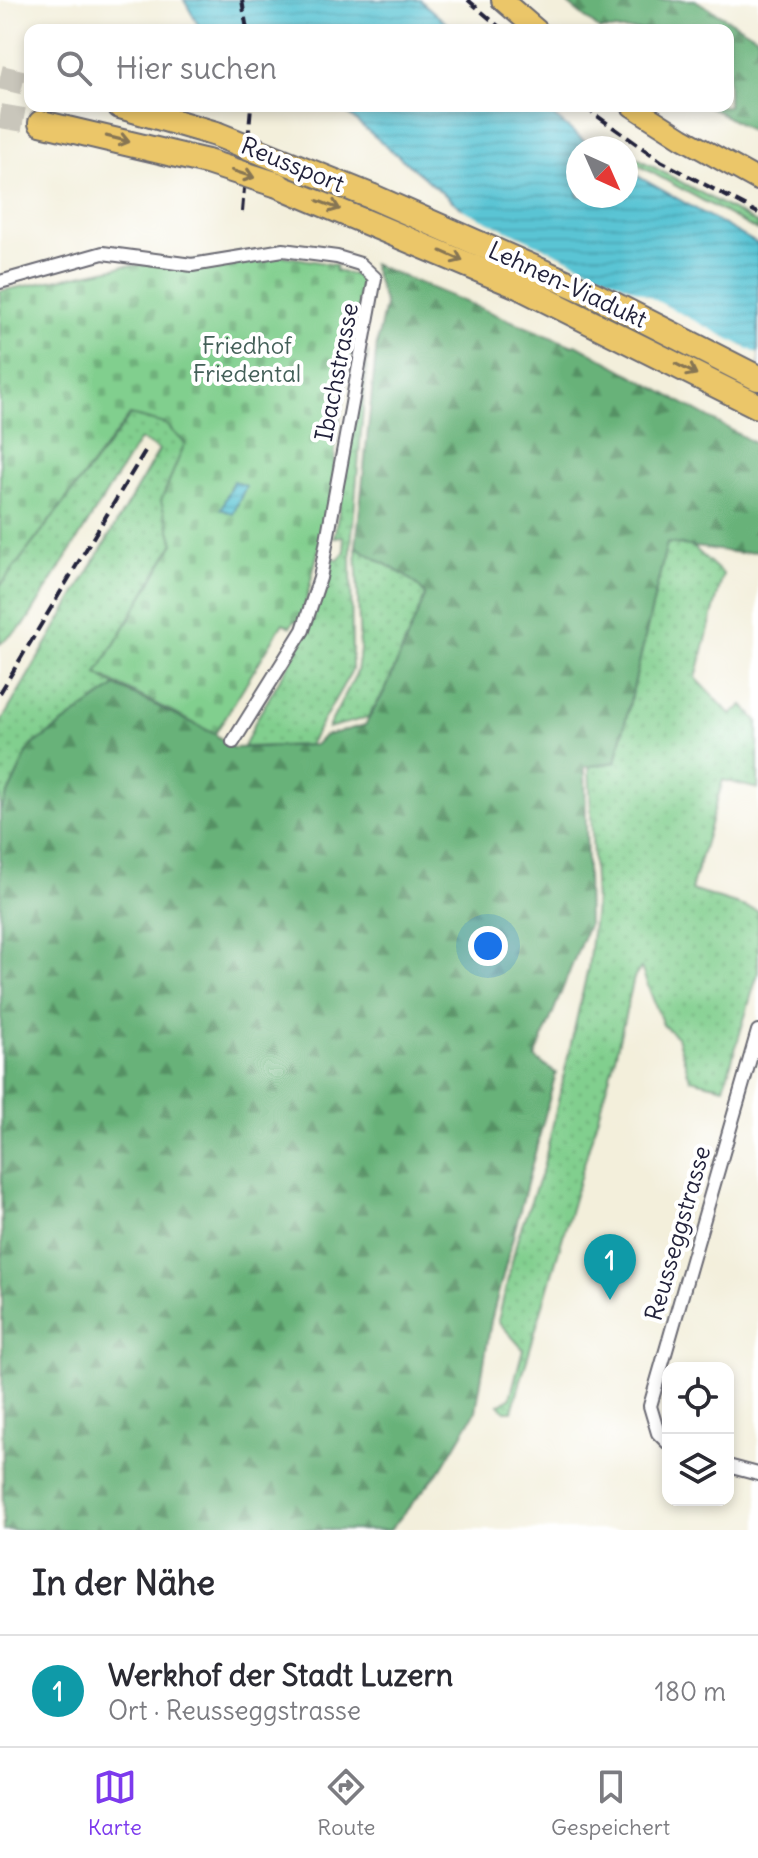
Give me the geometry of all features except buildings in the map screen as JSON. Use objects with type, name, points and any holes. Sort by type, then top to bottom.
[{"type":"highway","name":"Reussport","points":[[141,112],[216,134],[373,197]]},
{"type":"highway","points":[[41,123],[207,162],[278,185],[441,251],[618,334],[758,406]]},
{"type":"highway","name":"Lehnen-Viadukt","points":[[373,197],[579,288],[758,378]]},
{"type":"main road","points":[[502,0],[530,24]]},
{"type":"main road","points":[[641,112],[758,180]]},
{"type":"street","name":"Ibachstrasse","points":[[0,282],[110,253],[192,265],[283,250],[337,257],[360,264],[372,273],[375,289],[320,578],[303,630],[233,742]]},
{"type":"street","name":"Reusseggstrasse","points":[[662,1437],[650,1406],[758,1031]]},
{"type":"street","points":[[734,1468],[758,1474]]},
{"type":"green space","points":[[563,0],[695,0],[758,37],[758,135],[718,112],[734,112],[734,24],[593,24]]},
{"type":"green space","points":[[638,159],[758,224],[758,231],[638,165]]},
{"type":"green space","name":"Friedhof Friedental","points":[[279,255],[336,265],[335,271],[364,277],[335,447],[333,489],[301,622],[294,621],[290,627],[283,623],[215,734],[97,674],[174,543],[161,501],[185,443],[165,424],[130,415],[0,586],[0,291],[124,266]]},
{"type":"green space","points":[[372,264],[573,346],[576,344],[758,445],[758,551],[739,553],[667,543],[616,762],[585,767],[588,925],[535,1058],[556,1073],[491,1321],[476,1411],[443,1467],[390,1530],[3,1530],[0,811],[30,747],[116,686],[215,734],[233,748],[315,745],[324,736],[365,725],[386,689],[425,596],[405,576],[356,546],[377,343],[385,305]]},
{"type":"green space","points":[[368,351],[351,547],[352,670],[309,745],[244,747],[256,720],[311,626],[329,556],[338,560],[345,551],[343,536],[334,537]]},
{"type":"green space","points":[[131,415],[165,424],[186,443],[161,501],[174,543],[97,674],[116,686],[30,747],[0,811],[0,724],[159,450],[140,439],[25,624],[0,644],[0,586]]},
{"type":"green space","points":[[667,543],[692,546],[723,574],[696,678],[731,715],[743,705],[758,722],[758,789],[723,780],[691,890],[758,911],[758,973],[724,1087],[690,1079],[677,1037],[663,1025],[641,968],[634,978],[614,1061],[512,1411],[505,1411],[499,1405],[510,1398],[523,1349],[498,1321],[518,1236],[543,1168],[588,968],[595,905],[589,766],[616,762]]},
{"type":"green space","points":[[356,546],[405,576],[425,596],[386,689],[367,718],[328,728],[357,672],[360,650]]},
{"type":"water","points":[[184,0],[420,0],[447,24],[198,24]]},
{"type":"water","points":[[345,112],[548,112],[578,136],[566,136],[566,208],[638,208],[638,176],[758,244],[758,411],[489,259],[462,209]]},
{"type":"water","points":[[233,481],[246,486],[233,514],[221,509]]},
{"type":"pier","points":[[453,205],[640,292],[758,354],[758,415],[486,260]]},
{"type":"tunnel","points":[[0,77],[24,83]]},
{"type":"tunnel","points":[[0,116],[41,123]]},
{"type":"railway","points":[[242,0],[246,24]]},
{"type":"railway","points":[[468,0],[496,24]]},
{"type":"railway","points":[[242,212],[250,112]]},
{"type":"railway","points":[[592,112],[661,161],[758,213]]},
{"type":"railway","points":[[0,693],[148,446]]},
{"type":"place","name":"Werkhof der Stadt Luzern","points":[[610,1300]]}]
